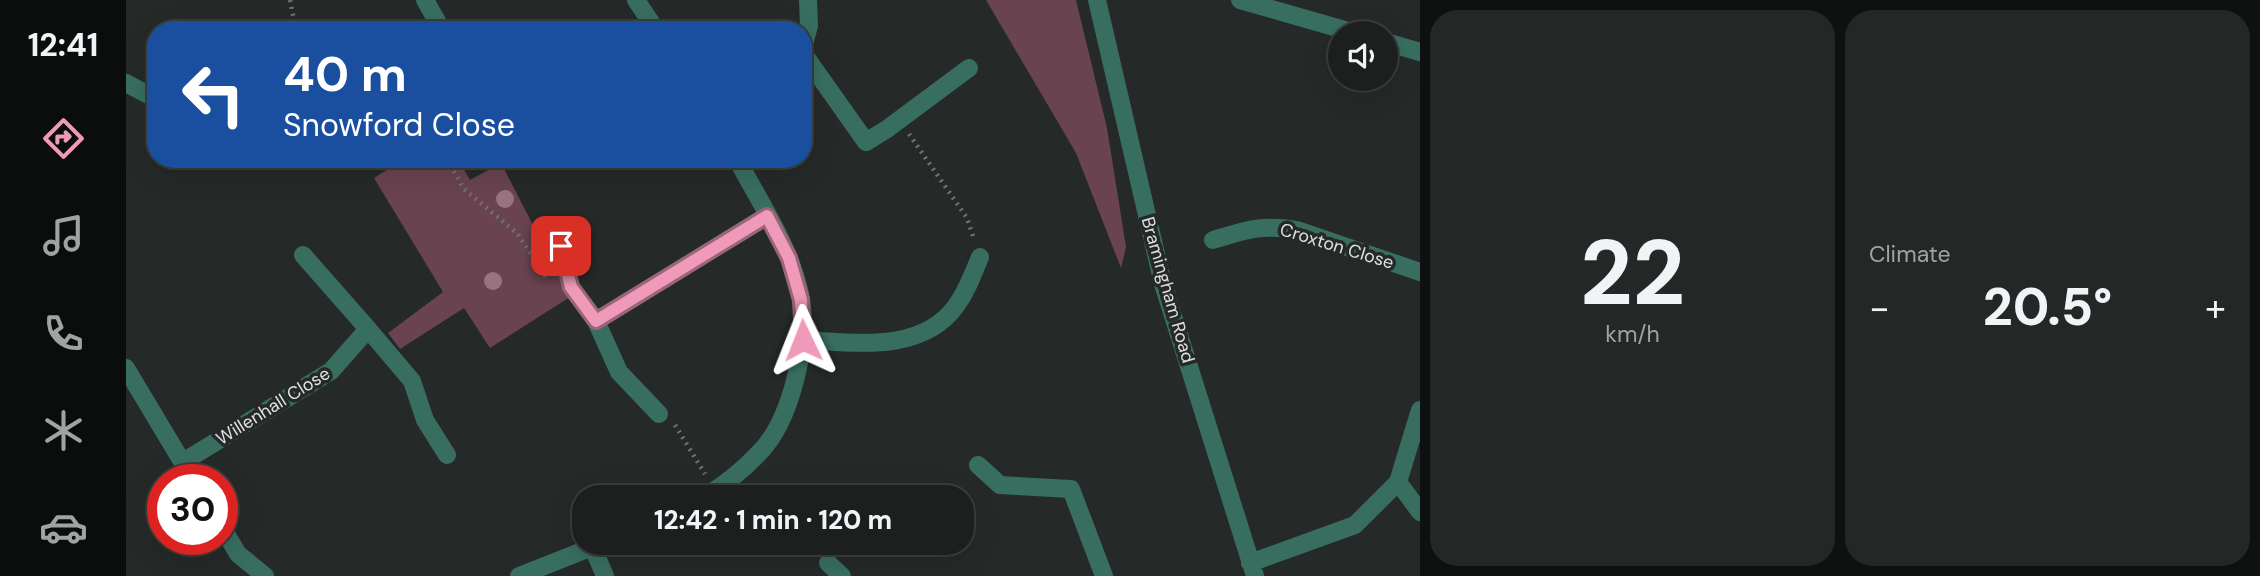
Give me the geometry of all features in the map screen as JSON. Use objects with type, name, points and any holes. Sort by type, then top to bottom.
[{"type":"street","points":[[425,0],[437,21]]},
{"type":"street","points":[[636,0],[650,21]]},
{"type":"street","points":[[808,0],[809,21]]},
{"type":"street","name":"Bramingham Road","points":[[1097,0],[1163,284],[1252,569]]},
{"type":"street","points":[[1240,0],[1328,25]]},
{"type":"street","points":[[1398,46],[1420,52]]},
{"type":"street","points":[[812,66],[866,142],[969,68]]},
{"type":"street","points":[[126,83],[147,94]]},
{"type":"street","points":[[720,485],[760,453],[778,424],[795,383],[803,340],[801,300],[789,258],[742,168]]},
{"type":"street","points":[[596,321],[767,216]]},
{"type":"street","points":[[556,226],[571,287],[596,321],[619,372],[659,414]]},
{"type":"street","name":"Croxton Close","points":[[1213,240],[1255,228],[1276,226],[1297,230],[1420,272]]},
{"type":"street","points":[[303,255],[412,381],[425,420],[447,455]]},
{"type":"street","points":[[803,340],[876,344],[906,339],[932,328],[954,309],[967,290],[980,257]]},
{"type":"street","name":"Willenhall Close","points":[[183,462],[331,371],[368,329]]},
{"type":"street","points":[[126,368],[183,462]]},
{"type":"street","points":[[1252,569],[1355,525],[1398,482],[1420,410]]},
{"type":"street","points":[[978,465],[1000,485],[1071,489],[1104,576]]},
{"type":"street","points":[[1398,482],[1420,512]]},
{"type":"street","points":[[238,554],[265,576]]},
{"type":"street","points":[[519,576],[573,555]]},
{"type":"street","points":[[601,555],[605,576]]},
{"type":"street","points":[[828,563],[842,576]]},
{"type":"path","points":[[290,0],[294,21]]},
{"type":"path","points":[[893,125],[967,218],[980,257]]},
{"type":"path","points":[[452,168],[464,190],[518,234],[554,290]]},
{"type":"path","points":[[659,414],[676,427],[705,485]]},
{"type":"shaded area","points":[[986,0],[1076,0],[1107,128],[1126,247],[1121,268],[1076,153]]},
{"type":"shaded area","points":[[390,168],[463,168],[470,180],[492,168],[504,168],[570,297],[490,348],[464,308],[400,349],[388,333],[443,292],[374,178]]},
{"type":"route","points":[[561,246],[571,287],[596,321],[767,216],[789,258],[801,300],[803,340]]}]
